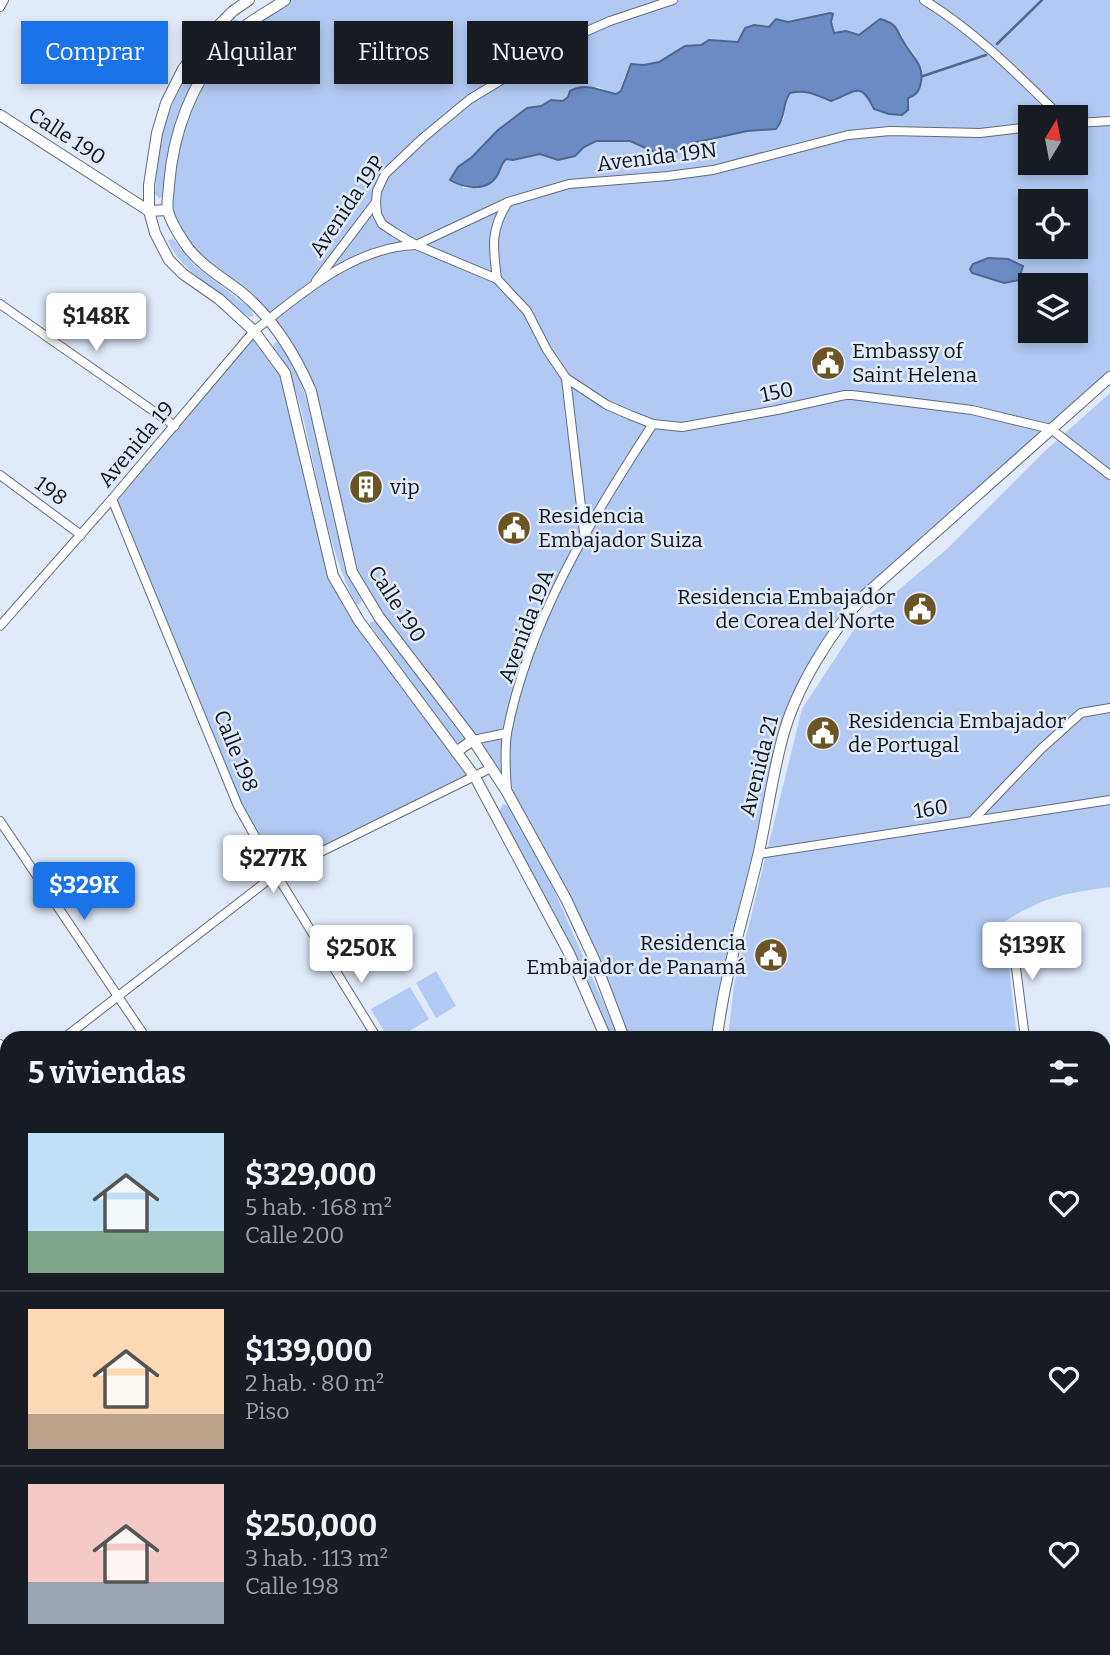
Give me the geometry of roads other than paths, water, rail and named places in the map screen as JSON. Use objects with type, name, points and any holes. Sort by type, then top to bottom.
[{"type":"main road","points":[[199,84],[175,141],[167,210],[149,211],[151,159],[166,103],[183,69],[206,37],[249,0]]},
{"type":"main road","points":[[254,21],[285,0]]},
{"type":"main road","points":[[238,8],[251,21]]},
{"type":"main road","name":"Calle 190","points":[[0,115],[149,211],[155,233],[169,260],[183,274],[219,299],[254,331],[285,373],[333,576],[359,621],[475,777],[569,953],[603,1031]]},
{"type":"main road","name":"Calle 190","points":[[167,210],[187,247],[205,267],[242,293],[268,320],[299,365],[311,391],[352,572],[375,609],[473,740],[507,792],[577,923],[621,1031]]},
{"type":"main road","name":"Avenida 21","points":[[718,1031],[726,982],[759,854],[788,719],[809,676],[848,613],[865,595],[1110,377]]},
{"type":"main road","points":[[359,621],[375,609]]},
{"type":"main road","points":[[456,752],[473,740]]},
{"type":"main road","points":[[490,803],[507,792]]},
{"type":"street","points":[[0,7],[4,0]]},
{"type":"street","name":"Avenida 19P","points":[[306,292],[376,202],[377,191],[385,174],[470,99],[571,38],[610,21],[673,0]]},
{"type":"street","points":[[924,0],[983,42],[1049,105]]},
{"type":"street","points":[[1088,122],[1110,121]]},
{"type":"street","name":"Avenida 19N","points":[[306,292],[342,267],[362,258],[391,248],[416,245],[508,202],[569,184],[668,177],[713,170],[848,135],[890,131],[981,133],[1018,129]]},
{"type":"street","name":"150","points":[[376,202],[377,214],[382,224],[416,245],[496,279],[527,311],[547,350],[566,378],[607,405],[653,424],[681,427],[845,395],[977,410],[1051,429],[1110,475]]},
{"type":"street","points":[[496,279],[494,236],[496,224],[508,202]]},
{"type":"street","name":"Avenida 19","points":[[0,626],[175,426],[254,331],[306,292]]},
{"type":"street","points":[[0,304],[175,426]]},
{"type":"street","points":[[566,378],[584,533]]},
{"type":"street","name":"Avenida 19A","points":[[507,792],[507,733],[528,660],[547,612],[584,533],[653,424]]},
{"type":"street","name":"198","points":[[0,475],[81,535]]},
{"type":"street","name":"Calle 198","points":[[112,499],[238,806],[276,874],[373,1031]]},
{"type":"street","points":[[974,820],[1041,750],[1081,713],[1110,708]]},
{"type":"street","points":[[473,740],[507,733]]},
{"type":"street","points":[[73,1031],[276,874],[491,768]]},
{"type":"street","name":"160","points":[[759,854],[1110,800]]},
{"type":"street","points":[[0,821],[141,1031]]},
{"type":"street","points":[[1011,929],[1023,1031]]},
{"type":"waterway","points":[[997,44],[1042,0]]},
{"type":"waterway","points":[[923,76],[986,55]]},
{"type":"place","name":"Embassy of Saint Helena","points":[[828,363]]},
{"type":"place","name":"vip","points":[[366,487]]},
{"type":"place","name":"Residencia Embajador Suiza","points":[[514,528]]},
{"type":"place","name":"Residencia Embajador de Corea del Norte","points":[[920,609]]},
{"type":"place","name":"Residencia Embajador de Portugal","points":[[823,733]]},
{"type":"place","name":"Residencia Embajador de Panamá","points":[[771,955]]}]
